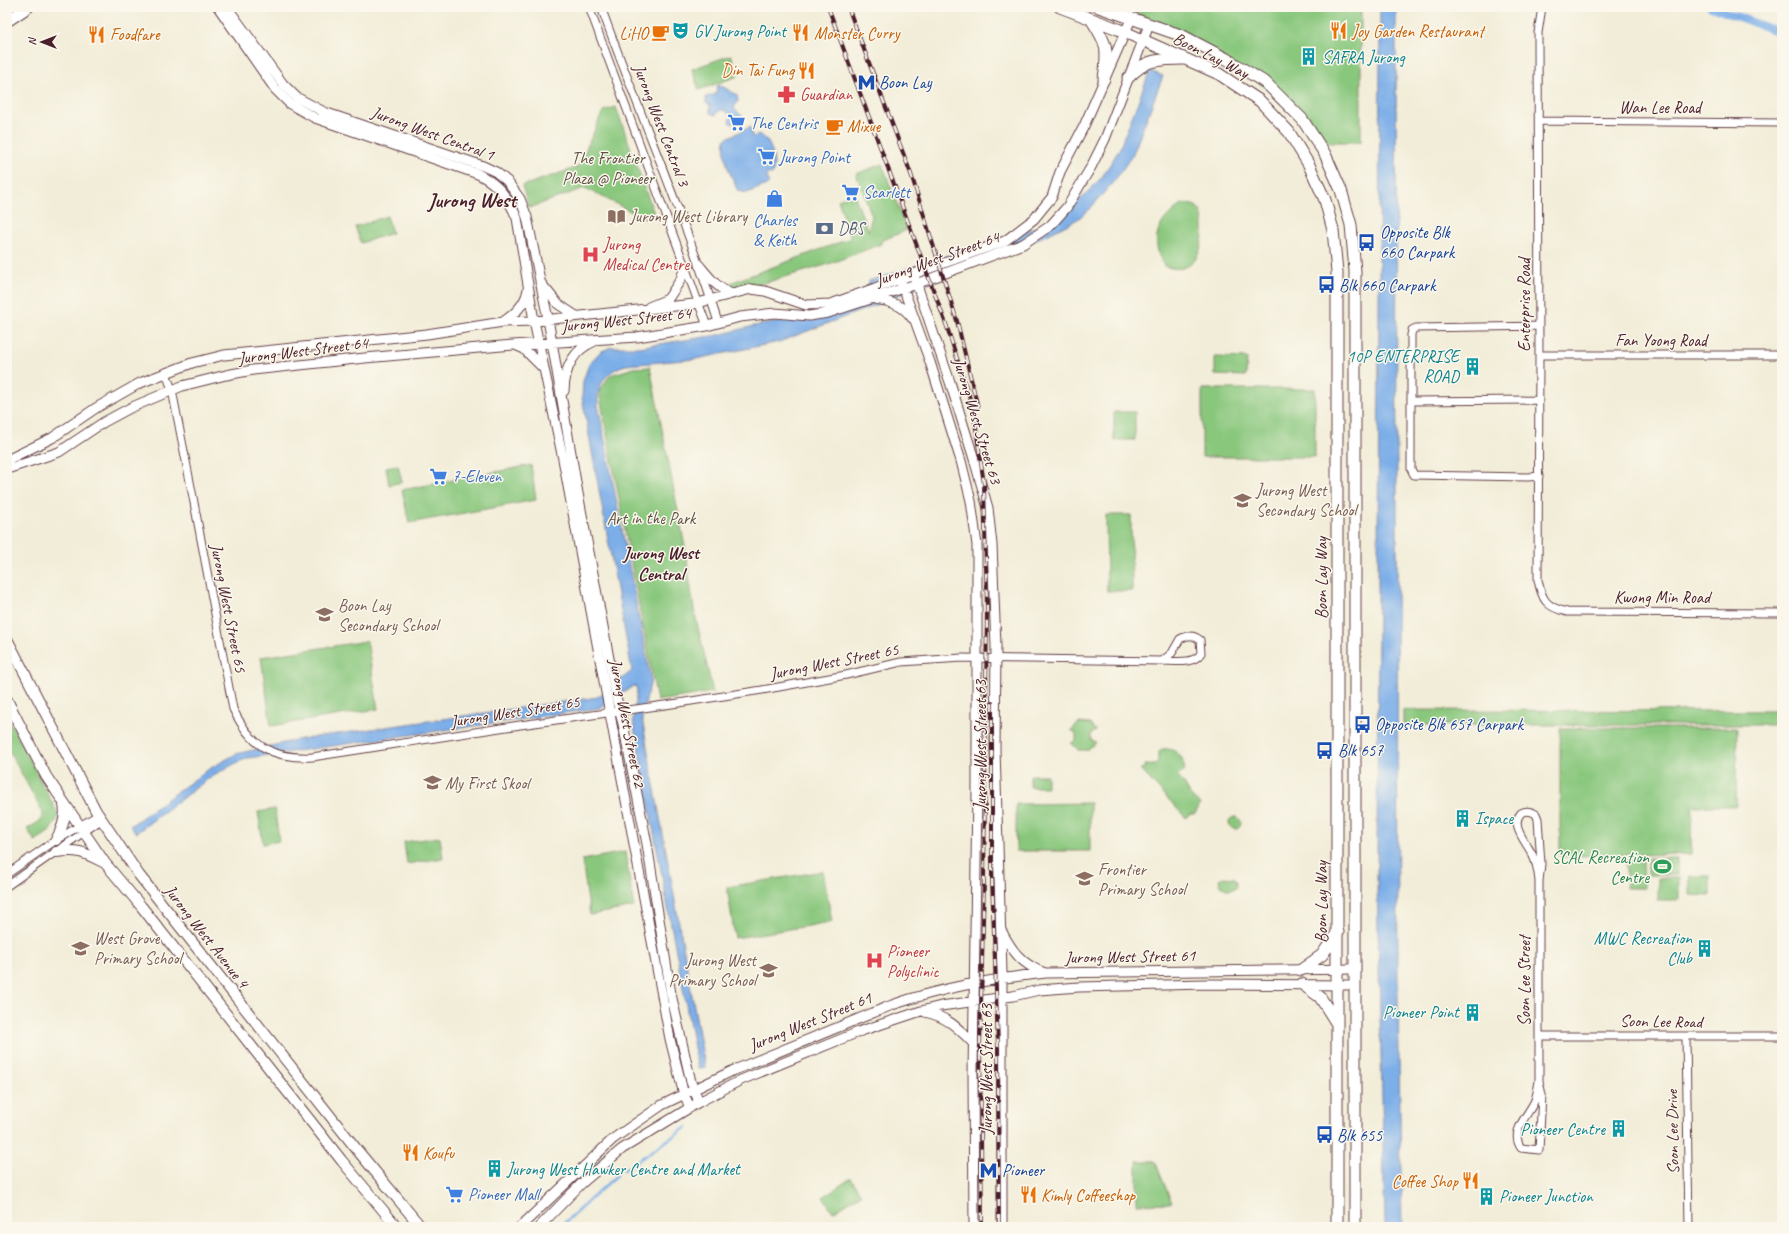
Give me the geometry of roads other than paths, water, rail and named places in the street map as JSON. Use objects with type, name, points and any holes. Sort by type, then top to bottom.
[{"type":"main road","points":[[7,21],[28,7]]},
{"type":"main road","name":"Boon Lay Way","points":[[1060,7],[1219,74],[1260,101],[1289,132],[1309,165],[1325,200],[1333,230],[1337,272],[1337,1227]]},
{"type":"main road","name":"Boon Lay Way","points":[[1099,7],[1183,36],[1266,83],[1302,119],[1325,154],[1341,190],[1351,225],[1355,271],[1354,969],[1356,1225]]},
{"type":"main road","points":[[1091,19],[1106,44],[1107,56],[1104,79]]},
{"type":"main road","points":[[1128,78],[1139,67],[1149,62],[1183,58]]},
{"type":"main road","name":"Jurong West Avenue 4","points":[[7,639],[100,817],[139,875],[358,1151],[421,1227]]},
{"type":"main road","name":"Jurong West Avenue 4","points":[[7,700],[46,776],[105,863],[141,906],[342,1161],[396,1227]]},
{"type":"main road","points":[[56,840],[65,820],[66,812],[63,803]]},
{"type":"main road","points":[[56,852],[70,850],[82,852],[105,863]]},
{"type":"main road","points":[[1301,970],[1322,955],[1331,944],[1338,931]]},
{"type":"main road","points":[[1302,984],[1320,997],[1338,1024]]},
{"type":"street","name":"Jurong West Central 1","points":[[218,7],[275,89],[290,104],[315,118],[478,174],[491,180],[500,189],[510,202],[517,218],[538,343]]},
{"type":"street","name":"Jurong West Central 1","points":[[227,7],[283,84],[296,97],[324,112],[483,166],[496,172],[506,181],[520,198],[526,217],[548,319],[551,342]]},
{"type":"street","name":"Jurong West Central 3","points":[[590,7],[707,326]]},
{"type":"street","name":"Jurong West Central 3","points":[[601,7],[699,265],[718,322]]},
{"type":"street","name":"Enterprise Road","points":[[1542,7],[1538,33],[1538,580],[1540,592],[1545,601]]},
{"type":"street","name":"Jurong West Street 64","points":[[7,460],[52,438],[96,408],[140,383],[192,363],[224,355],[420,335],[503,322],[534,321],[698,303],[751,289],[765,291],[806,305],[831,304],[915,279],[1005,241],[1034,219],[1052,197],[1060,172],[1084,126],[1131,19]]},
{"type":"street","name":"Jurong West Street 64","points":[[915,279],[1023,244],[1050,226],[1067,207],[1091,168],[1105,139],[1149,25]]},
{"type":"street","name":"Wan Lee Road","points":[[1539,121],[1782,123]]},
{"type":"street","points":[[699,265],[716,284],[726,292],[732,294]]},
{"type":"street","points":[[642,310],[668,299],[681,279],[685,266]]},
{"type":"street","name":"Jurong West Street 63","points":[[915,279],[950,382],[988,508],[994,573],[996,658],[995,750],[1001,977],[1002,1227]]},
{"type":"street","points":[[539,280],[558,304],[576,316]]},
{"type":"street","points":[[503,322],[520,307],[527,296],[529,284]]},
{"type":"street","name":"Jurong West Street 64","points":[[7,469],[59,452],[104,422],[130,408],[172,390],[226,375],[253,370],[513,344],[637,337],[707,326],[740,317],[774,313],[809,316],[828,314],[872,299],[902,284]]},
{"type":"street","name":"Jurong West Street 63","points":[[902,284],[918,328],[961,461],[971,500],[977,545],[974,1227]]},
{"type":"street","points":[[872,299],[885,300],[900,306],[906,310],[918,328]]},
{"type":"street","points":[[1539,326],[1416,328],[1412,330],[1410,335],[1411,469],[1414,475],[1539,476]]},
{"type":"street","points":[[563,400],[564,382],[573,357],[583,347],[601,338]]},
{"type":"street","name":"Jurong West Street 62","points":[[551,342],[563,400],[587,541],[647,844],[671,994],[693,1089],[699,1102]]},
{"type":"street","name":"Jurong West Street 62","points":[[538,343],[563,459],[670,1039],[684,1094],[690,1108]]},
{"type":"street","points":[[513,344],[531,354],[542,367],[546,375]]},
{"type":"street","name":"Fan Yoong Road","points":[[1539,354],[1782,355]]},
{"type":"street","name":"Jurong West Street 65","points":[[166,373],[172,390],[233,709],[241,725],[253,739],[265,750],[278,755],[294,758],[312,757],[609,713],[762,690],[846,675],[901,662],[977,658],[1162,661],[1183,661],[1195,659],[1201,653],[1200,640],[1190,635],[1184,636],[1180,639],[1169,657],[1162,661]]},
{"type":"street","points":[[1411,402],[1539,400]]},
{"type":"street","name":"Kwong Min Road","points":[[1545,601],[1555,609],[1567,612],[1782,613]]},
{"type":"street","name":"Soon Lee Street","points":[[1539,881],[1533,855],[1518,829],[1518,818],[1522,812],[1527,811],[1536,814],[1538,819],[1541,864],[1539,881],[1539,1081],[1535,1100],[1520,1124],[1518,1131],[1517,1140],[1521,1148],[1524,1150],[1539,1150],[1542,1095],[1539,1081]]},
{"type":"street","points":[[7,886],[56,852],[82,829],[100,817]]},
{"type":"street","points":[[7,874],[56,840],[82,829]]},
{"type":"street","points":[[1000,929],[1011,948],[1022,961],[1035,969],[1046,973]]},
{"type":"street","name":"Jurong West Street 61","points":[[520,1227],[613,1138],[662,1105],[732,1071],[917,996],[1001,977],[1046,973],[1354,969]]},
{"type":"street","name":"Jurong West Street 61","points":[[539,1227],[582,1183],[616,1154],[699,1102],[741,1080],[861,1031],[921,1011],[1039,990],[1080,987],[1206,984],[1355,985]]},
{"type":"street","points":[[921,1011],[936,1014],[954,1023],[974,1044]]},
{"type":"street","name":"Soon Lee Road","points":[[1540,1036],[1782,1036]]},
{"type":"street","name":"Soon Lee Drive","points":[[1686,1037],[1689,1227]]},
{"type":"water","points":[[1380,7],[1396,7],[1398,998],[1402,1227],[1385,1227],[1377,885]]},
{"type":"water","points":[[1150,71],[1163,76],[1133,154],[1115,180],[1088,211],[1076,220],[1047,235],[953,272],[873,306],[779,342],[696,359],[626,365],[619,367],[608,375],[601,385],[598,405],[651,680],[642,718],[705,1067],[698,1069],[633,721],[637,690],[635,685],[600,708],[248,758],[212,776],[136,833],[130,826],[209,769],[236,754],[301,739],[598,697],[632,671],[582,397],[583,381],[589,364],[600,352],[611,347],[639,347],[718,335],[798,317],[867,290],[869,281],[1043,225],[1063,213],[1080,200],[1102,177],[1119,150]]},
{"type":"water","points":[[720,85],[737,95],[738,101],[734,108],[744,117],[743,121],[737,121],[732,124],[729,122],[731,115],[723,110],[720,110],[716,115],[710,113],[710,105],[706,103],[706,97],[716,94],[717,86]]},
{"type":"water","points":[[750,127],[753,138],[757,134],[762,136],[769,145],[772,151],[774,169],[773,174],[766,174],[769,184],[747,193],[738,191],[727,166],[724,146],[725,139]]},
{"type":"waterway","points":[[1711,7],[1782,33]]},
{"type":"waterway","points":[[624,1170],[687,1127]]},
{"type":"waterway","points":[[560,1227],[617,1175]]},
{"type":"railway","points":[[828,7],[946,324],[973,408],[984,484],[987,608],[984,880],[980,1047],[982,1227]]},
{"type":"railway","points":[[848,7],[911,174],[957,321],[978,408]]},
{"type":"railway","points":[[992,703],[992,879],[998,1046],[999,1227]]},
{"type":"place","name":"GV Jurong Point","points":[[681,31]]},
{"type":"place","name":"Joy Garden Restaurant","points":[[1339,31]]},
{"type":"place","name":"LiHO","points":[[661,33]]},
{"type":"place","name":"Monster Curry","points":[[801,33]]},
{"type":"place","name":"Foodfare","points":[[97,34]]},
{"type":"place","name":"SAFRA Jurong","points":[[1309,57]]},
{"type":"place","name":"Din Tai Fung","points":[[807,70]]},
{"type":"place","name":"Boon Lay","points":[[866,82]]},
{"type":"place","name":"Guardian","points":[[787,94]]},
{"type":"place","name":"The Centris","points":[[737,123]]},
{"type":"place","name":"Mixue","points":[[834,126]]},
{"type":"place","name":"Jurong Point","points":[[766,157]]},
{"type":"place","name":"Scarlett","points":[[850,192]]},
{"type":"place","name":"Charles & Keith","points":[[775,198]]},
{"type":"place","name":"Jurong West Library","points":[[617,216]]},
{"type":"place","name":"DBS","points":[[825,228]]},
{"type":"place","name":"Opposite Blk 660 Carpark","points":[[1367,242]]},
{"type":"place","name":"Jurong Medical Centre","points":[[590,254]]},
{"type":"place","name":"Blk 660 Carpark","points":[[1326,285]]},
{"type":"place","name":"10P ENTERPRISE ROAD","points":[[1472,366]]},
{"type":"place","name":"7-Eleven","points":[[439,476]]},
{"type":"place","name":"Jurong West Secondary School","points":[[1243,500]]},
{"type":"place","name":"Boon Lay Secondary School","points":[[325,615]]},
{"type":"place","name":"Opposite Blk 657 Carpark","points":[[1362,724]]},
{"type":"place","name":"Blk 657","points":[[1325,750]]},
{"type":"place","name":"My First Skool","points":[[432,783]]},
{"type":"place","name":"Ispace","points":[[1462,818]]},
{"type":"place","name":"SCAL Recreation Centre","points":[[1662,867]]},
{"type":"place","name":"Frontier Primary School","points":[[1085,879]]},
{"type":"place","name":"West Grove Primary School","points":[[81,948]]},
{"type":"place","name":"MWC Recreation Club","points":[[1705,948]]},
{"type":"place","name":"Pioneer Polyclinic","points":[[874,961]]},
{"type":"place","name":"Jurong West Primary School","points":[[769,970]]},
{"type":"place","name":"Pioneer Point","points":[[1472,1012]]},
{"type":"place","name":"Pioneer Centre","points":[[1618,1129]]},
{"type":"place","name":"Blk 655","points":[[1324,1135]]},
{"type":"place","name":"Koufu","points":[[410,1153]]},
{"type":"place","name":"Jurong West Hawker Centre and Market","points":[[494,1169]]},
{"type":"place","name":"Pioneer","points":[[989,1170]]},
{"type":"place","name":"Coffee Shop","points":[[1471,1181]]},
{"type":"place","name":"Pioneer Mall","points":[[455,1194]]},
{"type":"place","name":"Kimly Coffeeshop","points":[[1028,1195]]},
{"type":"place","name":"Pioneer Junction","points":[[1486,1196]]},
{"type":"district","name":"Jurong West","points":[[472,200]]},
{"type":"district","name":"Jurong West Central","points":[[661,563]]},
{"type":"park label","name":"The Frontier Plaza @ Pioneer","points":[[608,168]]},
{"type":"park label","name":"Art in the Park","points":[[651,518]]}]
